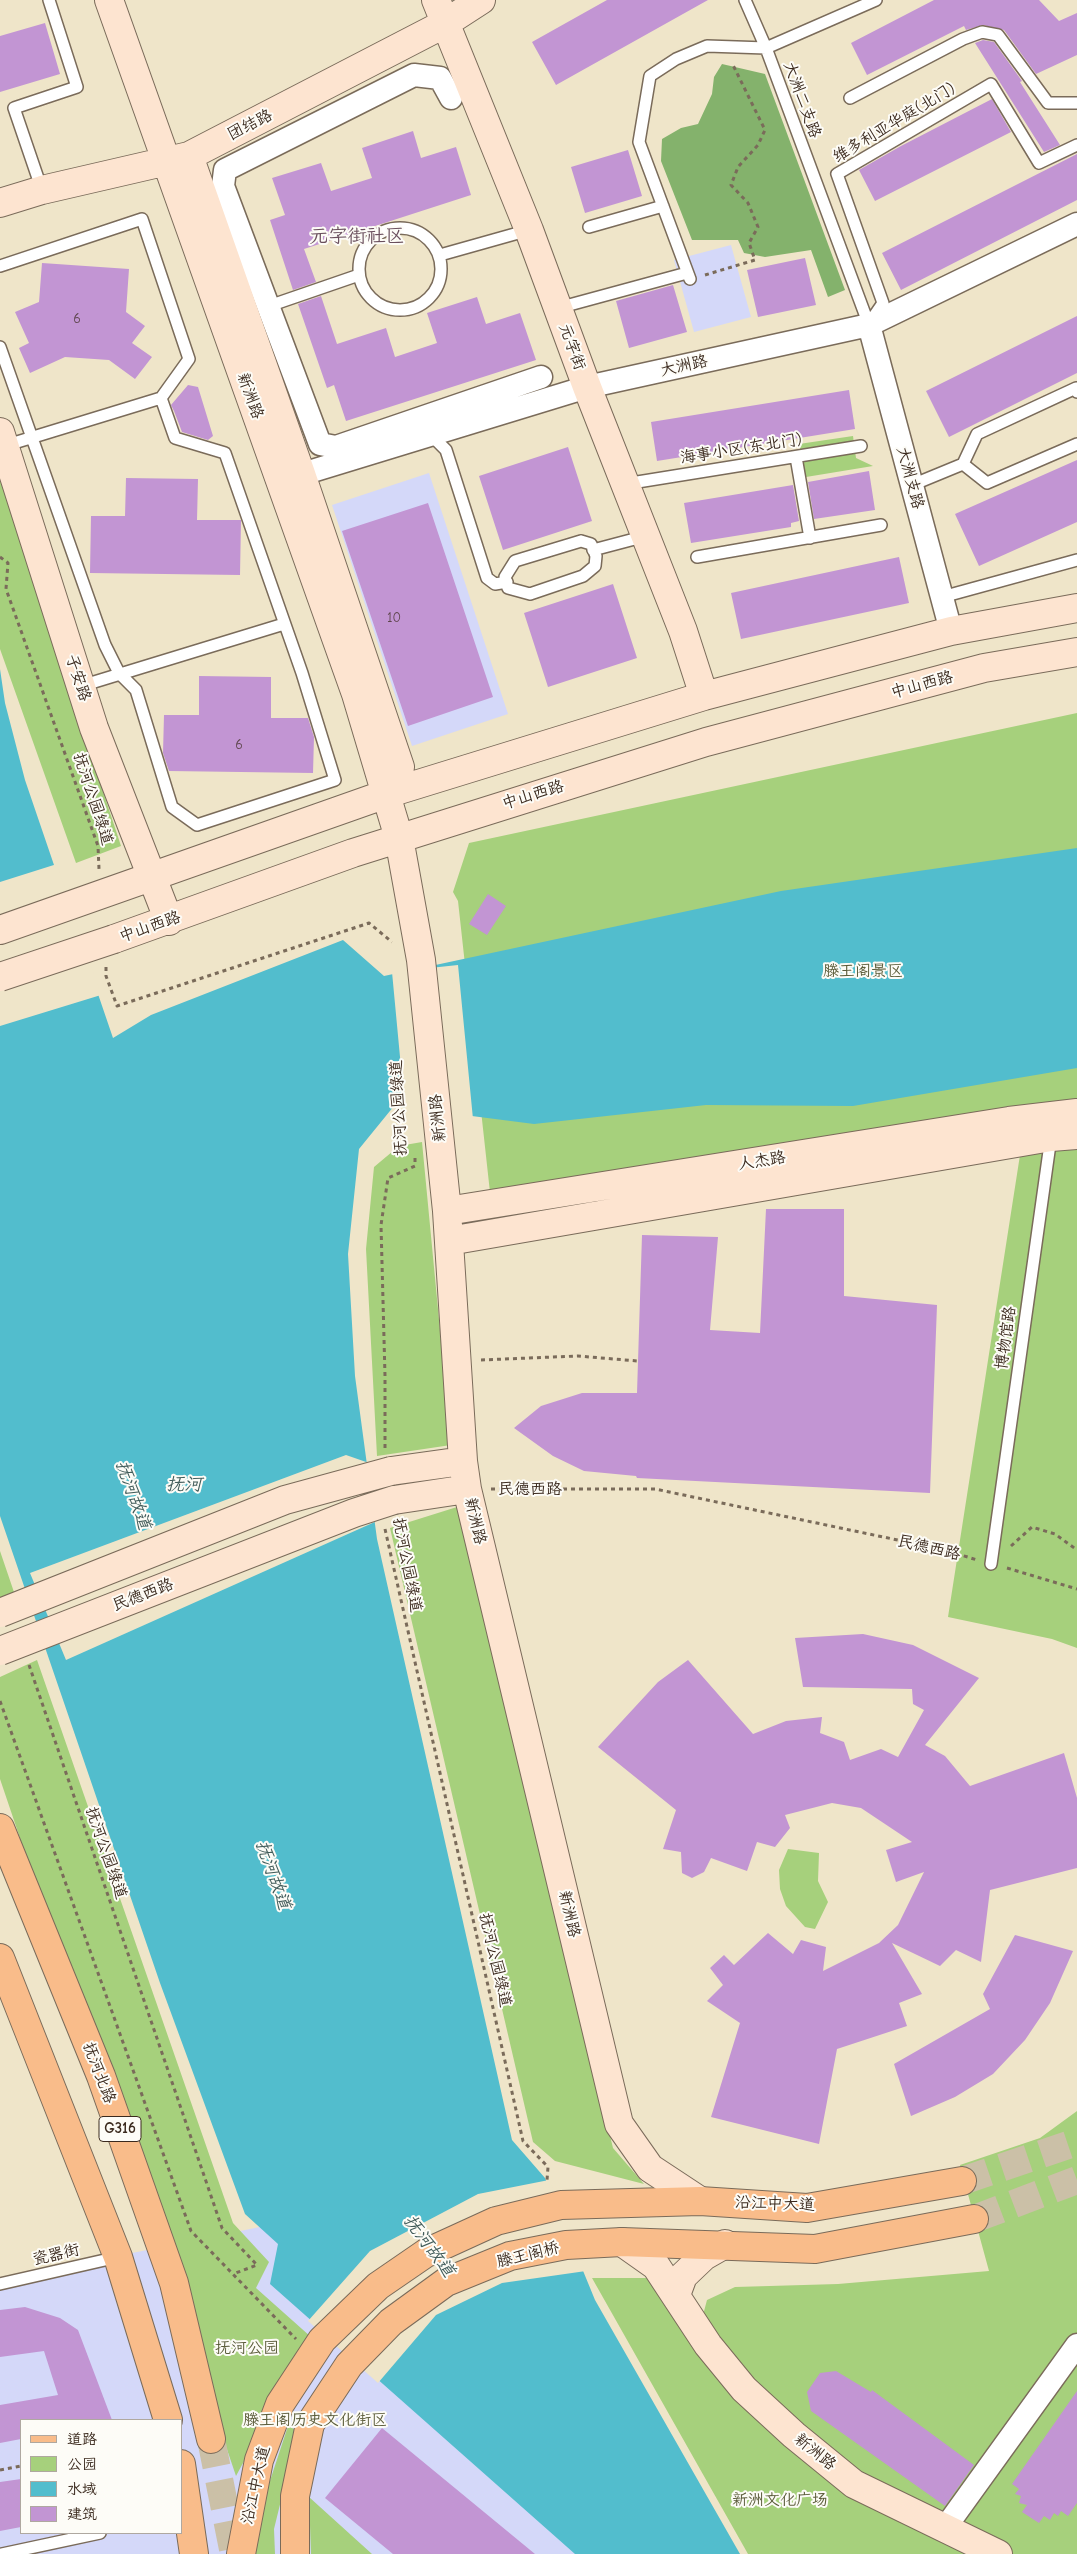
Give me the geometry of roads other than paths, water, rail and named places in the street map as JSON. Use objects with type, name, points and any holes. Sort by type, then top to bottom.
[{"type":"main road","name":"新洲路","points":[[109,0],[177,159],[290,477],[399,838],[421,960],[447,1211],[463,1461],[468,1489],[619,2124],[650,2168],[700,2201]]},
{"type":"main road","name":"团结路","points":[[0,203],[42,190],[177,159],[440,12],[482,0]]},
{"type":"main road","name":"元字街","points":[[440,12],[528,230],[587,388],[683,630],[704,696]]},
{"type":"main road","name":"新洲路","points":[[177,159],[257,310],[290,477]]},
{"type":"main road","name":"子安路","points":[[2,439],[94,728],[169,921]]},
{"type":"main road","points":[[0,930],[100,884],[152,878],[386,794],[704,696],[951,631],[1077,608]]},
{"type":"main road","name":"中山西路","points":[[0,977],[109,948],[169,921],[399,838],[706,742],[984,668],[1077,652]]},
{"type":"main road","name":"人杰路","points":[[447,1211],[1065,1125]]},
{"type":"main road","name":"人杰路","points":[[449,1241],[1065,1125]]},
{"type":"main road","points":[[0,1613],[285,1500],[388,1463],[463,1461]]},
{"type":"main road","name":"民德西路","points":[[13,1654],[354,1513],[389,1512],[468,1489]]},
{"type":"main road","name":"抚河北路","points":[[0,1828],[101,2076],[174,2283],[211,2439]]},
{"type":"main road","points":[[0,1958],[6,1992],[118,2258],[168,2419]]},
{"type":"main road","name":"沿江中大道","points":[[241,2554],[259,2460],[280,2404],[317,2347],[378,2286],[426,2253],[496,2221],[561,2204],[700,2201],[807,2208],[962,2181]]},
{"type":"main road","points":[[622,2242],[725,2244],[815,2249],[974,2219]]},
{"type":"main road","name":"新洲路","points":[[622,2242],[656,2266],[708,2345],[744,2389],[794,2435],[854,2484],[998,2554]]},
{"type":"main road","name":"滕王阁桥","points":[[295,2554],[295,2496],[310,2424],[349,2365],[391,2322],[446,2282],[510,2256],[566,2245],[622,2242]]},
{"type":"main road","points":[[676,2295],[683,2276],[704,2256],[725,2244]]},
{"type":"main road","points":[[182,2471],[194,2554]]},
{"type":"street","points":[[451,98],[440,78],[414,75],[225,170],[223,186],[257,310],[320,444],[336,447],[541,377]]},
{"type":"street","name":"大洲路","points":[[290,477],[587,388],[869,325],[1077,224]]},
{"type":"street","name":"大洲支路","points":[[869,325],[951,631]]},
{"type":"street","points":[[945,2528],[1077,2345]]},
{"type":"lane","points":[[42,190],[14,108],[77,87],[49,0]]},
{"type":"lane","name":"大洲二支路","points":[[745,0],[766,48],[869,325]]},
{"type":"lane","points":[[558,308],[688,276],[639,142],[650,76],[676,59],[707,46],[766,48],[876,0]]},
{"type":"lane","points":[[850,98],[963,38],[982,32],[998,35],[1048,102],[1077,103]]},
{"type":"lane","name":"维多利亚华庭(北门)","points":[[869,325],[883,302],[837,174],[991,84],[1039,163],[1077,145]]},
{"type":"lane","points":[[589,227],[663,206]]},
{"type":"lane","points":[[0,266],[142,219],[189,359],[161,398],[32,438],[2,439]]},
{"type":"lane","points":[[395,228],[409,228],[422,233],[433,243],[440,255],[442,269],[440,283],[422,305],[408,310],[395,310],[382,306],[371,298],[363,288],[359,275],[359,262],[363,250],[371,239],[382,231],[395,228]]},
{"type":"lane","points":[[440,255],[528,230]]},
{"type":"lane","points":[[257,310],[359,275]]},
{"type":"lane","points":[[0,347],[105,645],[119,673],[136,690],[172,807],[197,825],[335,780],[225,453],[174,438],[161,398]]},
{"type":"lane","points":[[912,485],[963,464],[977,434],[1076,388],[1077,392]]},
{"type":"lane","points":[[431,434],[446,450],[486,578],[495,584],[507,582]]},
{"type":"lane","points":[[963,464],[987,483],[1077,444]]},
{"type":"lane","name":"海事小区(东北门)","points":[[625,484],[861,446]]},
{"type":"lane","points":[[796,457],[810,538]]},
{"type":"lane","points":[[697,557],[881,525]]},
{"type":"lane","points":[[594,550],[646,536]]},
{"type":"lane","points":[[581,541],[591,544],[594,550],[596,566],[583,576],[530,594],[508,588],[507,582],[505,577],[515,561],[581,541]]},
{"type":"lane","points":[[942,597],[1077,560]]},
{"type":"lane","points":[[81,686],[284,624]]},
{"type":"lane","name":"博物馆路","points":[[991,1564],[1065,1125]]},
{"type":"lane","name":"瓷器街","points":[[0,2284],[118,2258]]},
{"type":"lane","points":[[2,2554],[95,2534]]},
{"type":"water","name":"抚河","points":[[0,669],[5,703],[25,780],[113,1038],[151,1015],[343,940],[384,976],[781,891],[1077,848],[1077,1068],[853,1106],[706,1105],[534,1124],[394,1106],[359,1149],[348,1254],[355,1376],[377,1539],[512,2140],[545,2178],[595,2300],[740,2554],[575,2554],[270,2284],[278,2244],[245,2214],[160,1983],[0,1516]]},
{"type":"tunnel","points":[[962,2181],[1077,2142]]},
{"type":"tunnel","points":[[974,2219],[1077,2180]]},
{"type":"tunnel","points":[[211,2439],[234,2554]]},
{"type":"district","name":"元字街社区","points":[[357,237]]},
{"type":"park label","name":"滕王阁景区","points":[[863,971]]},
{"type":"park label","name":"抚河公园","points":[[247,2348]]},
{"type":"park label","name":"滕王阁历史文化街区","points":[[315,2420]]},
{"type":"park label","name":"新洲文化广场","points":[[780,2500]]},
{"type":"water label","name":"抚河故道","points":[[133,1495]]},
{"type":"water label","name":"抚河故道","points":[[273,1875]]},
{"type":"water label","name":"抚河故道","points":[[429,2246]]}]
